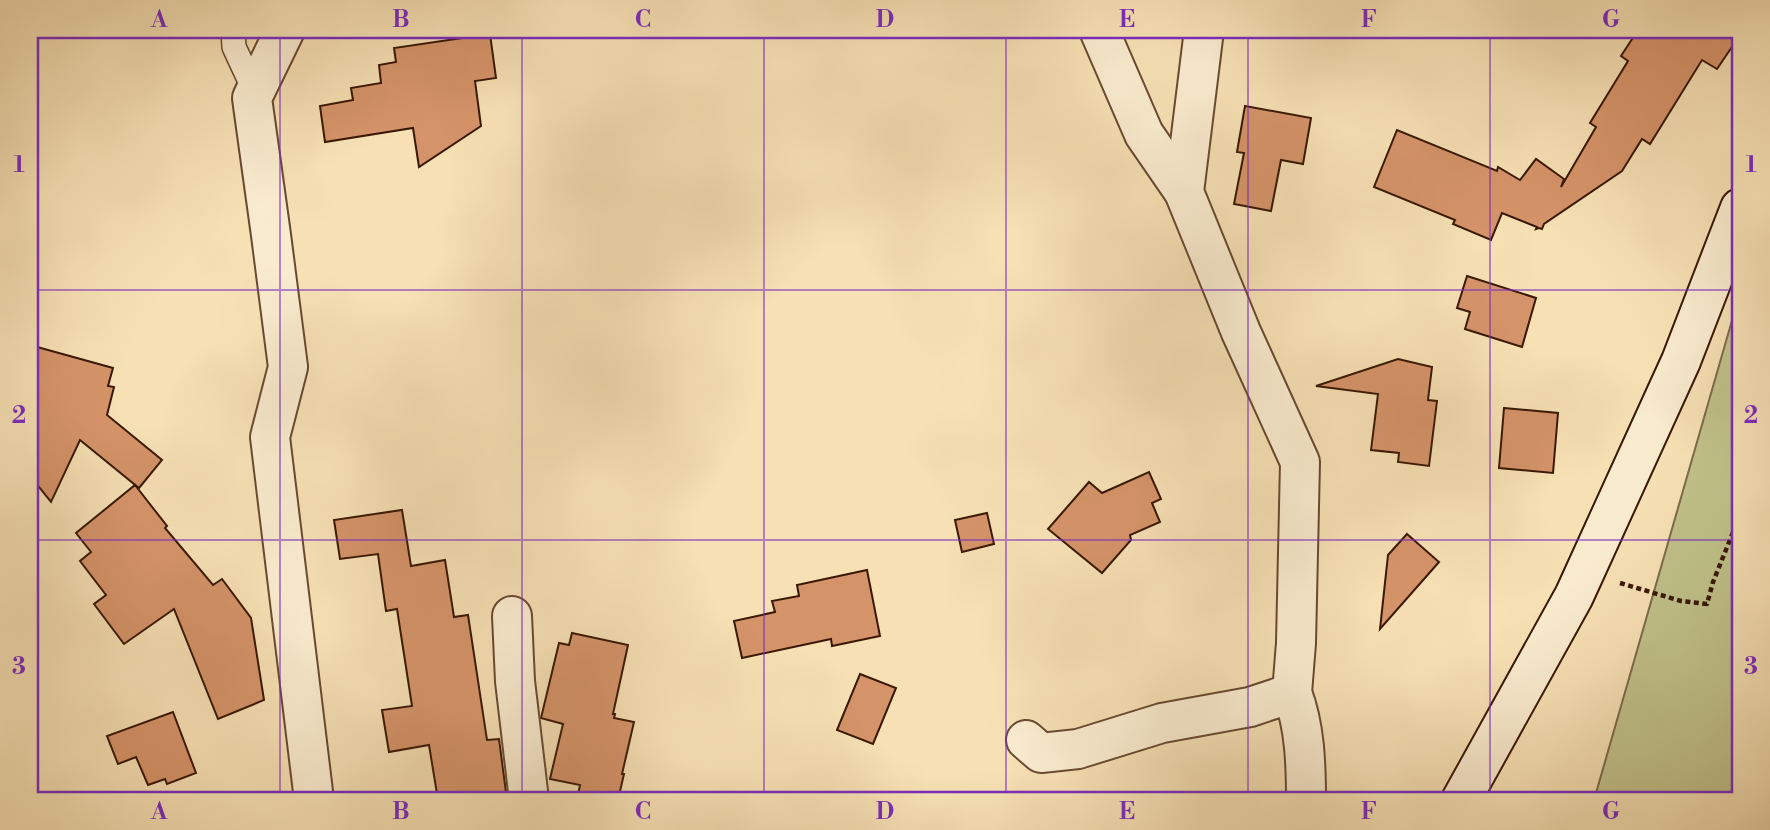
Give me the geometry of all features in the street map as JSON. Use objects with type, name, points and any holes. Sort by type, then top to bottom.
[{"type":"street","points":[[285,30],[252,99],[288,367],[270,437],[314,800]]},
{"type":"street","points":[[1099,30],[1144,134],[1184,192],[1241,332],[1300,462],[1296,643],[1292,693],[1298,710],[1306,775],[1306,800]]},
{"type":"street","points":[[1184,192],[1204,30]]},
{"type":"street","points":[[1461,800],[1574,596],[1681,361],[1740,208]]},
{"type":"street","points":[[512,616],[515,681],[529,800]]},
{"type":"street","points":[[1026,740],[1041,753],[1078,749],[1162,723],[1250,707],[1292,693]]},
{"type":"lane","points":[[233,30],[234,47],[255,92]]},
{"type":"path","points":[[1584,573],[1681,601],[1707,604],[1740,515]]},
{"type":"green space","points":[[1740,297],[1740,800],[1594,800],[1737,303]]},
{"type":"building","points":[[1638,30],[1740,30],[1740,35],[1717,69],[1702,60],[1650,144],[1642,139],[1622,171],[1544,224],[1542,229],[1536,229],[1537,227],[1502,213],[1491,240],[1453,224],[1455,220],[1374,187],[1397,130],[1497,171],[1498,167],[1520,180],[1536,159],[1564,179],[1561,187],[1596,127],[1590,123],[1628,61],[1621,56]]},
{"type":"building","points":[[490,34],[496,78],[475,81],[481,126],[419,167],[413,128],[325,142],[320,106],[353,100],[351,88],[381,83],[379,65],[396,62],[394,48]]},
{"type":"building","points":[[1245,106],[1311,118],[1303,164],[1281,160],[1271,211],[1234,204],[1244,153],[1237,152]]},
{"type":"building","points":[[1467,276],[1536,298],[1522,347],[1465,329],[1470,312],[1457,308]]},
{"type":"building","points":[[30,345],[113,368],[108,386],[114,387],[107,415],[162,460],[139,488],[80,440],[51,502],[30,476]]},
{"type":"building","points":[[1398,359],[1432,367],[1428,400],[1437,401],[1429,466],[1398,462],[1399,453],[1371,450],[1378,394],[1316,386]]},
{"type":"building","points":[[1504,408],[1558,413],[1553,473],[1499,468]]},
{"type":"building","points":[[1149,472],[1161,499],[1152,503],[1160,522],[1130,535],[1131,540],[1102,573],[1048,529],[1089,482],[1102,493]]},
{"type":"building","points":[[135,485],[167,526],[165,528],[213,585],[222,579],[251,618],[264,700],[218,719],[174,609],[124,644],[94,604],[106,595],[80,561],[91,552],[76,533]]},
{"type":"building","points":[[402,510],[411,566],[445,560],[454,617],[468,615],[487,740],[499,739],[507,800],[438,800],[429,745],[389,752],[382,710],[412,706],[397,609],[386,611],[378,554],[340,559],[334,520]]},
{"type":"building","points":[[987,513],[994,544],[962,552],[955,520]]},
{"type":"building","points":[[1407,534],[1439,562],[1380,629],[1388,555]]},
{"type":"building","points":[[867,570],[880,636],[832,646],[831,639],[742,658],[734,621],[775,612],[772,601],[799,596],[797,585]]},
{"type":"building","points":[[572,633],[628,645],[613,714],[614,718],[634,722],[618,800],[577,800],[580,785],[550,779],[563,724],[541,718],[559,643],[569,645]]},
{"type":"building","points":[[860,674],[896,688],[873,744],[837,730]]},
{"type":"building","points":[[173,712],[196,773],[167,784],[165,779],[148,785],[136,757],[118,764],[107,736]]}]
